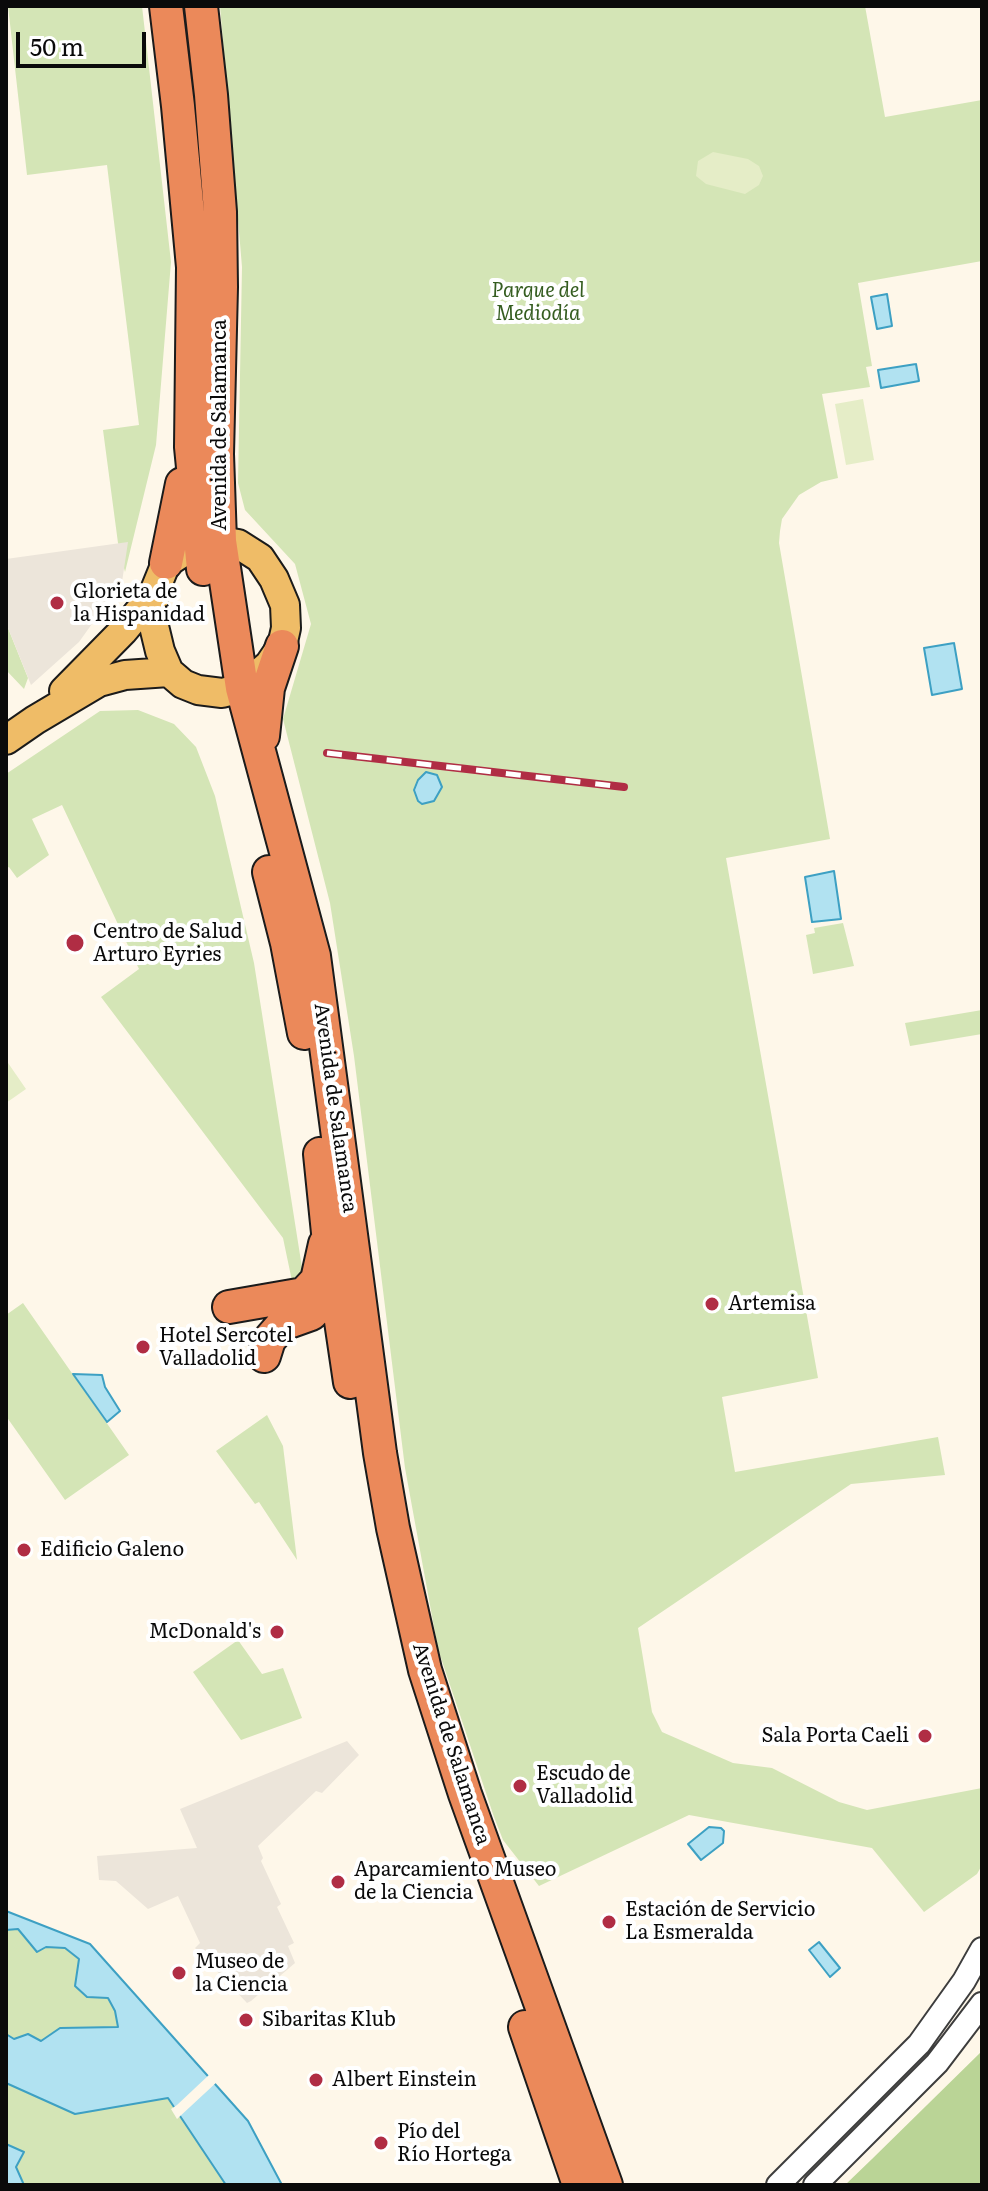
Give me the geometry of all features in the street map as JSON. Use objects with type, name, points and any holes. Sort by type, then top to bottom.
[{"type":"highway","name":"Avenida de Salamanca","points":[[166,6],[193,267],[191,447],[210,542],[232,691],[310,1064],[328,1233],[370,1521],[408,1688],[579,2185]]},
{"type":"highway","name":"Avenida de Salamanca","points":[[201,6],[220,212],[217,454],[210,542]]},
{"type":"highway","points":[[166,563],[184,467],[191,447]]},
{"type":"highway","points":[[262,763],[268,688],[282,646]]},
{"type":"highway","name":"Avenida de Salamanca","points":[[232,691],[262,763],[314,956],[380,1453],[393,1528],[425,1670],[465,1794],[606,2185]]},
{"type":"highway","points":[[229,1307],[304,1294],[317,1280],[328,1233]]},
{"type":"highway","points":[[264,1356],[269,1340],[283,1324],[311,1314],[337,1289],[356,1262]]},
{"type":"highway","points":[[311,1314],[342,1332]]},
{"type":"main road","points":[[35,720],[117,638],[153,595],[166,563],[210,542],[238,544],[260,558],[274,579],[285,605],[286,628],[282,646],[269,665],[232,691],[198,690],[183,684],[169,672],[153,622],[153,595]]},
{"type":"main road","points":[[6,740],[99,682],[125,675],[169,672]]},
{"type":"street","points":[[778,2185],[919,2044],[964,1981],[982,1949]]},
{"type":"street","points":[[815,2185],[937,2063],[982,2004]]},
{"type":"green space","points":[[8,6],[142,6],[171,262],[156,445],[125,572],[118,543],[103,430],[139,425],[107,165],[27,175]]},
{"type":"green space","name":"Parque del Mediodía","points":[[220,6],[865,6],[885,117],[982,100],[982,261],[858,283],[872,366],[866,367],[870,387],[822,394],[838,478],[821,482],[799,495],[782,519],[779,543],[830,839],[726,858],[818,1378],[722,1397],[735,1472],[938,1437],[945,1475],[851,1484],[638,1628],[652,1712],[662,1732],[733,1763],[772,1768],[839,1802],[867,1810],[982,1788],[982,1865],[977,1874],[924,1912],[872,1848],[689,1815],[539,1886],[503,1840],[494,1817],[438,1649],[405,1468],[354,1056],[330,903],[283,719],[311,624],[295,564],[245,510],[238,483],[242,267]]},
{"type":"green space","points":[[713,152],[748,159],[759,166],[763,176],[759,185],[745,194],[706,184],[696,176],[698,161]]},
{"type":"green space","points":[[863,399],[874,460],[846,465],[835,404]]},
{"type":"green space","points":[[6,623],[28,678],[24,689],[6,670]]},
{"type":"green space","points":[[138,710],[174,724],[196,747],[215,796],[254,963],[303,1274],[292,1281],[283,1238],[101,997],[139,969],[62,805],[32,819],[49,855],[17,878],[9,867],[6,868],[6,774],[100,711]]},
{"type":"green space","points":[[843,923],[854,966],[813,974],[806,935],[815,933],[814,928]]},
{"type":"green space","points":[[982,1010],[982,1034],[910,1046],[905,1023]]},
{"type":"green space","points":[[6,1060],[26,1089],[6,1103]]},
{"type":"green space","points":[[23,1303],[129,1455],[65,1500],[6,1416],[6,1315]]},
{"type":"green space","points":[[267,1415],[283,1446],[297,1560],[259,1502],[255,1504],[216,1451]]},
{"type":"green space","points":[[238,1640],[262,1674],[283,1668],[302,1718],[241,1740],[193,1672]]},
{"type":"green space","points":[[18,1929],[30,1945],[65,1948],[79,1959],[78,1975],[87,1997],[108,1998],[115,2011],[118,2028],[60,2028],[41,2041],[28,2034],[14,2039],[6,2034],[6,1930]]},
{"type":"green space","points":[[982,2051],[982,2185],[845,2185],[872,2159]]},
{"type":"green space","points":[[6,2083],[75,2114],[169,2098],[226,2185],[24,2185],[16,2167],[24,2152],[6,2144]]},
{"type":"shaded area","name":"Glorieta de la Hispanidad","points":[[128,542],[122,582],[79,642],[31,685],[6,623],[6,559]]},
{"type":"shaded area","points":[[347,1741],[359,1755],[322,1793],[316,1791],[258,1846],[263,1858],[261,1861],[281,1904],[277,1907],[294,1943],[288,1946],[295,1963],[251,2001],[247,2003],[195,1948],[200,1943],[178,1896],[148,1909],[116,1881],[99,1880],[97,1856],[197,1848],[180,1809]]},
{"type":"water","points":[[887,294],[892,326],[877,329],[871,297]]},
{"type":"water","points":[[916,364],[919,381],[881,388],[878,370]]},
{"type":"water","points":[[954,643],[962,689],[932,695],[924,648]]},
{"type":"water","points":[[426,772],[437,775],[442,787],[434,801],[422,804],[414,790]]},
{"type":"water","points":[[834,871],[841,919],[812,922],[805,877]]},
{"type":"water","points":[[73,1374],[102,1375],[105,1387],[120,1411],[107,1422]]},
{"type":"water","points":[[709,1827],[724,1831],[723,1843],[701,1860],[688,1844]]},
{"type":"water","points":[[6,1911],[90,1944],[248,2121],[282,2185],[226,2185],[168,2098],[75,2114],[6,2083],[6,2034],[14,2039],[28,2034],[41,2041],[60,2028],[118,2027],[108,1998],[87,1997],[75,1986],[79,1959],[65,1948],[46,1947],[37,1952],[18,1929],[6,1930]]},
{"type":"water","points":[[819,1942],[840,1968],[830,1977],[809,1950]]},
{"type":"water","points":[[6,2144],[24,2152],[16,2167],[24,2185],[6,2185]]},
{"type":"pier","points":[[211,2073],[218,2081],[177,2119],[171,2109]]},
{"type":"railway","points":[[327,753],[624,787]]},
{"type":"place","name":"Glorieta de la Hispanidad","points":[[57,603]]},
{"type":"place","name":"Centro de Salud Arturo Eyries","points":[[75,943]]},
{"type":"place","name":"Artemisa","points":[[712,1304]]},
{"type":"place","name":"Hotel Sercotel Valladolid","points":[[143,1347]]},
{"type":"place","name":"Edificio Galeno","points":[[24,1550]]},
{"type":"place","name":"McDonald's","points":[[277,1632]]},
{"type":"place","name":"Sala Porta Caeli","points":[[925,1736]]},
{"type":"place","name":"Escudo de Valladolid","points":[[520,1786]]},
{"type":"place","name":"Aparcamiento Museo de la Ciencia","points":[[338,1882]]},
{"type":"place","name":"Estación de Servicio La Esmeralda","points":[[609,1922]]},
{"type":"place","name":"Museo de la Ciencia","points":[[179,1973]]},
{"type":"place","name":"Sibaritas Klub","points":[[246,2020]]},
{"type":"place","name":"Albert Einstein","points":[[316,2080]]},
{"type":"place","name":"Pío del Río Hortega","points":[[381,2143]]}]
